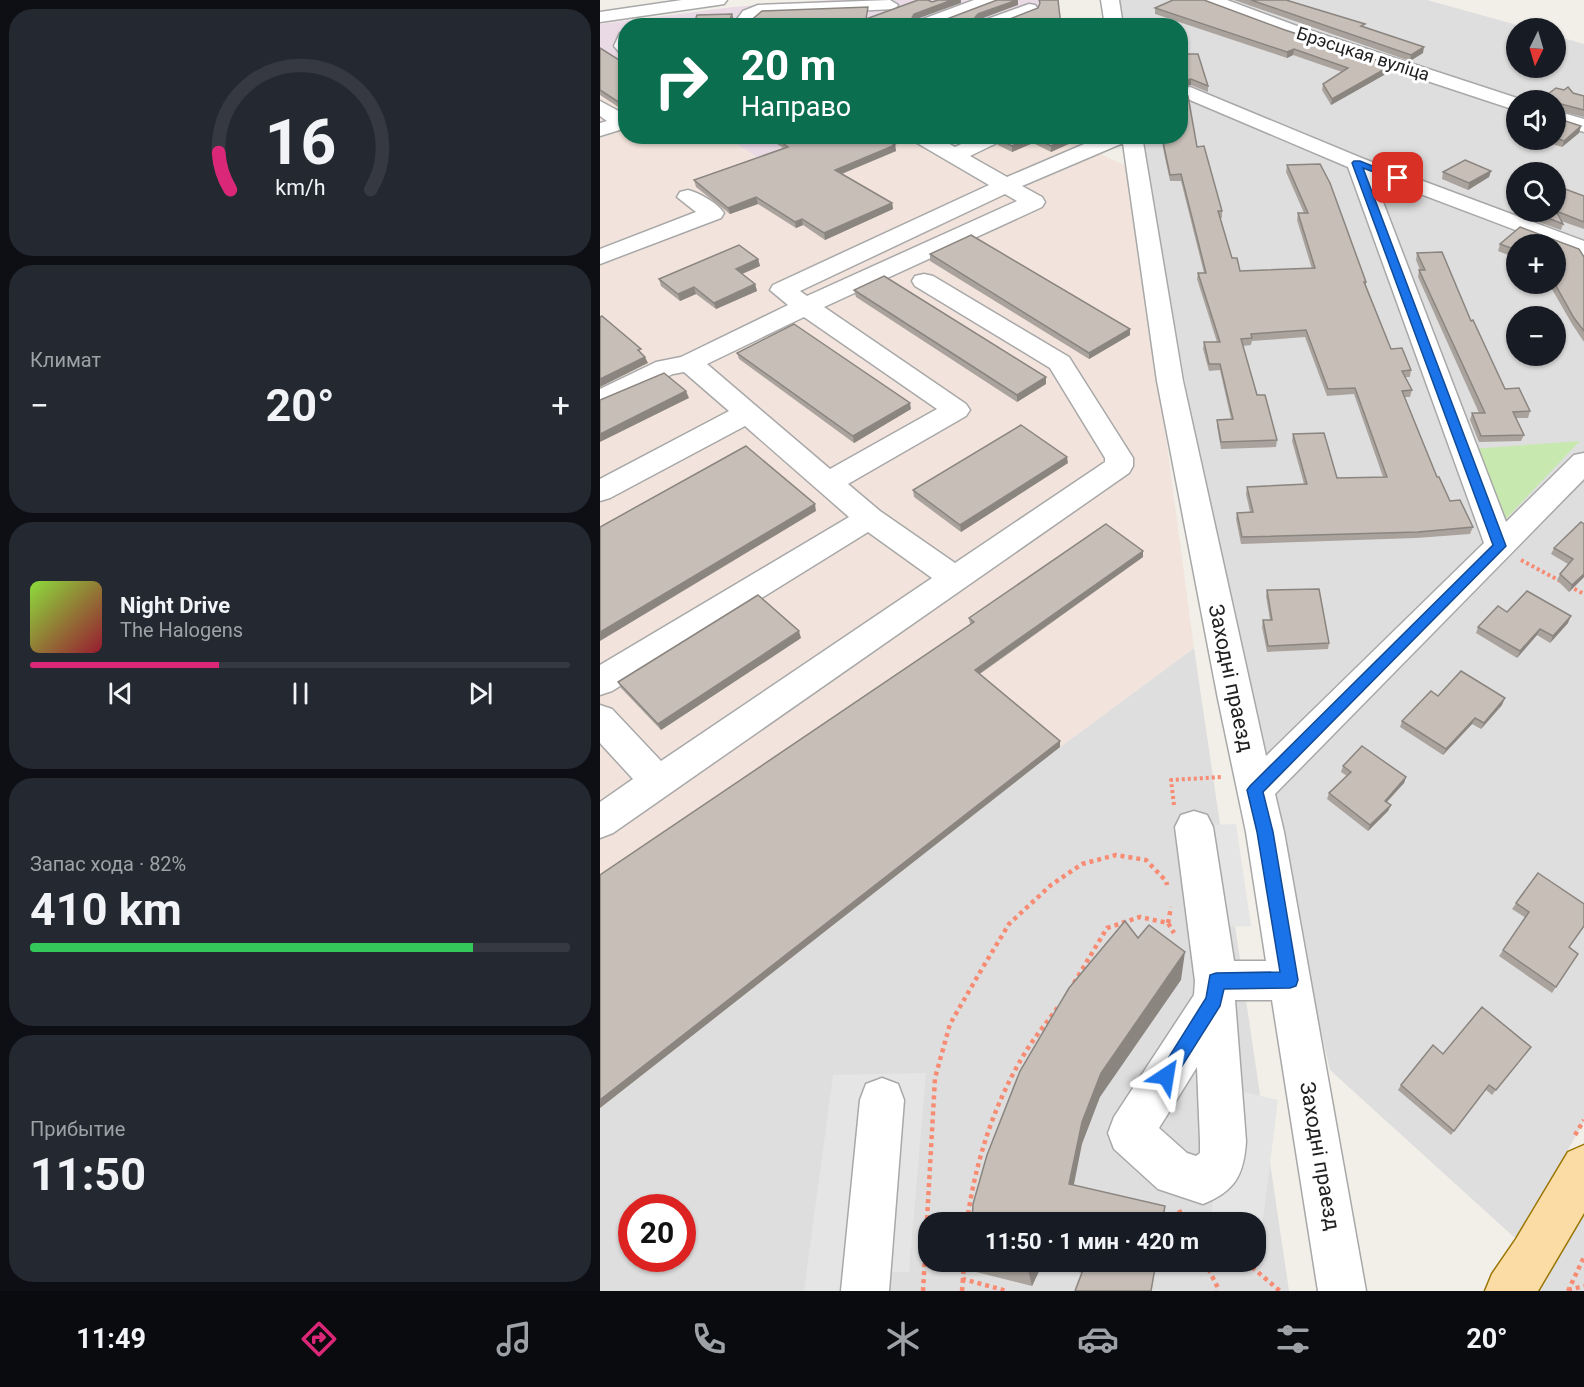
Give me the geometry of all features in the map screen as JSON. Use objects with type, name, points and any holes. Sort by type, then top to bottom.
[{"type":"main road","points":[[1540,1284],[1584,1168]]},
{"type":"street","points":[[600,17],[718,0]]},
{"type":"street","points":[[942,18],[990,0]]},
{"type":"street","points":[[1110,0],[1113,18]]},
{"type":"street","name":"Брэсцкая вуліца","points":[[1211,0],[1290,30],[1506,101]]},
{"type":"street","points":[[747,18],[758,10],[889,5],[908,1]]},
{"type":"street","points":[[879,18],[880,12],[889,5]]},
{"type":"street","points":[[1009,18],[1030,11]]},
{"type":"street","points":[[1190,93],[1357,163],[1584,249]]},
{"type":"street","points":[[600,107],[618,119]]},
{"type":"street","points":[[1566,120],[1584,126]]},
{"type":"street","points":[[600,130],[618,124]]},
{"type":"street","points":[[600,399],[665,368],[689,363],[804,307],[1034,202],[934,144]]},
{"type":"street","points":[[954,155],[978,144]]},
{"type":"street","points":[[1006,185],[1103,144]]},
{"type":"street","name":"Заходні праезд","points":[[1133,144],[1170,381],[1265,832],[1342,1291]]},
{"type":"street","points":[[1357,163],[1499,547]]},
{"type":"street","points":[[604,251],[713,213],[688,197]]},
{"type":"street","points":[[600,822],[1119,466],[1119,458],[1060,363],[924,281]]},
{"type":"street","points":[[804,307],[956,410],[828,482]]},
{"type":"street","points":[[689,363],[869,518],[955,579]]},
{"type":"street","points":[[600,491],[747,413]]},
{"type":"street","points":[[1255,790],[1584,462]]},
{"type":"street","points":[[600,682],[869,518]]},
{"type":"street","points":[[600,719],[658,782]]},
{"type":"street","points":[[1194,827],[1215,991],[1290,980]]},
{"type":"street","points":[[865,1291],[882,1100]]},
{"type":"path","points":[[1499,547],[1584,594]]},
{"type":"path","points":[[923,1291],[935,1078],[950,1024],[1010,924],[1051,885],[1082,864],[1116,855],[1146,860],[1166,881],[1168,889]]},
{"type":"path","points":[[1169,897],[1171,905],[1168,923],[1179,940]]},
{"type":"path","points":[[1072,986],[1107,928],[1140,916],[1168,923]]},
{"type":"path","points":[[968,1212],[983,1144],[1024,1054],[1060,1004]]},
{"type":"path","points":[[1540,1284],[1584,1257]]},
{"type":"path","points":[[962,1291],[963,1272]]},
{"type":"path","points":[[1210,1272],[1218,1288],[1217,1291]]},
{"type":"path","points":[[1258,1272],[1280,1291]]},
{"type":"path","points":[[963,1280],[1006,1291]]},
{"type":"path","points":[[1540,1284],[1584,1286]]},
{"type":"shaded area","points":[[831,0],[1057,0],[1059,18],[647,18],[733,7]]},
{"type":"shaded area","points":[[1118,0],[1427,0],[1506,22],[1506,78],[1566,78],[1566,39],[1584,44],[1584,1122],[1516,1239],[1330,1070],[1235,661],[1142,144],[1188,144],[1188,18],[1121,18]]},
{"type":"shaded area","points":[[618,22],[618,64],[600,52],[600,24]]},
{"type":"shaded area","points":[[600,52],[618,64],[618,144],[737,144],[763,161],[808,144],[1080,144],[1130,168],[1194,648],[1060,747],[600,1108]]},
{"type":"shaded area","points":[[736,144],[808,144],[762,161]]},
{"type":"shaded area","points":[[1194,648],[1289,1291],[600,1291],[600,1108],[1060,747]]},
{"type":"shaded area","points":[[1236,824],[1251,926],[1196,928],[1183,826]]},
{"type":"shaded area","points":[[926,1073],[909,1272],[848,1272],[845,1291],[804,1291],[833,1075]]},
{"type":"shaded area","points":[[1231,1089],[1278,1100],[1264,1212],[1212,1212]]},
{"type":"shaded area","points":[[1584,1196],[1584,1291],[1527,1291]]},
{"type":"green space","points":[[1580,441],[1502,523],[1470,449]]},
{"type":"building","points":[[918,0],[932,2],[952,0],[914,14],[912,18],[869,18]]},
{"type":"building","points":[[997,0],[1017,0],[978,14],[975,18],[950,18]]},
{"type":"building","points":[[1039,0],[1058,0],[1060,18],[1012,18],[1038,8]]},
{"type":"building","points":[[1173,0],[1204,0],[1285,30],[1392,65],[1332,99],[1323,84],[1348,68],[1294,49],[1287,52],[1155,8]]},
{"type":"building","points":[[1251,0],[1286,0],[1365,24],[1361,26],[1424,47],[1411,55]]},
{"type":"building","points":[[868,7],[866,18],[754,18],[762,11]]},
{"type":"building","points":[[732,14],[730,18],[696,18],[697,15]]},
{"type":"building","points":[[600,48],[618,59],[618,102],[600,90]]},
{"type":"building","points":[[1188,54],[1198,54],[1208,86],[1188,80]]},
{"type":"building","points":[[1568,87],[1573,93],[1584,96],[1584,110],[1566,105],[1566,90],[1564,90]]},
{"type":"building","points":[[1188,96],[1197,147],[1204,146],[1222,211],[1218,211],[1232,258],[1237,258],[1240,271],[1315,268],[1298,213],[1308,213],[1287,165],[1320,164],[1330,183],[1366,282],[1364,282],[1391,349],[1402,348],[1411,370],[1402,371],[1412,390],[1402,391],[1437,477],[1450,501],[1460,500],[1473,527],[1418,532],[1242,537],[1237,513],[1253,512],[1247,487],[1307,484],[1293,434],[1324,433],[1337,478],[1387,477],[1355,388],[1328,389],[1306,330],[1251,334],[1252,338],[1241,339],[1257,395],[1265,395],[1277,440],[1221,442],[1217,420],[1233,419],[1220,364],[1209,364],[1204,342],[1220,342],[1198,273],[1206,273],[1181,174],[1170,175],[1164,144],[1188,144]]},
{"type":"building","points":[[1566,121],[1581,126],[1566,139]]},
{"type":"building","points":[[784,144],[893,144],[895,145],[835,170],[892,203],[824,233],[802,219],[795,222],[756,197],[728,208],[694,180],[788,147]]},
{"type":"building","points":[[1465,160],[1491,171],[1469,183],[1443,172]]},
{"type":"building","points":[[1566,189],[1584,196],[1584,222],[1566,215]]},
{"type":"building","points":[[1520,227],[1539,234],[1512,234]]},
{"type":"building","points":[[971,235],[1130,329],[1089,353],[930,254]]},
{"type":"building","points":[[1566,244],[1579,249],[1584,257],[1584,331],[1561,294],[1566,294]]},
{"type":"building","points":[[739,245],[758,259],[736,269],[755,284],[714,303],[694,287],[678,294],[659,279]]},
{"type":"building","points":[[1442,252],[1471,321],[1473,320],[1505,389],[1519,388],[1530,411],[1513,412],[1524,435],[1481,436],[1472,413],[1485,413],[1419,270],[1425,270],[1417,253]]},
{"type":"building","points":[[884,276],[1046,377],[1017,395],[854,290]]},
{"type":"building","points":[[602,316],[641,349],[638,350],[645,357],[600,379],[600,317]]},
{"type":"building","points":[[794,324],[910,403],[853,436],[737,353]]},
{"type":"building","points":[[664,373],[686,391],[600,434],[600,400]]},
{"type":"building","points":[[1021,425],[1067,457],[960,525],[913,490]]},
{"type":"building","points":[[746,446],[815,504],[600,632],[600,527]]},
{"type":"building","points":[[1581,522],[1584,524],[1584,574],[1572,585],[1560,574],[1573,559],[1554,548]]},
{"type":"building","points":[[1106,524],[1143,551],[975,670],[1060,741],[600,1100],[600,875],[974,622],[969,618]]},
{"type":"building","points":[[1319,589],[1329,643],[1268,646],[1263,620],[1272,620],[1267,590]]},
{"type":"building","points":[[1527,591],[1571,616],[1553,636],[1540,629],[1520,651],[1478,627],[1498,606],[1507,612]]},
{"type":"building","points":[[758,595],[799,631],[658,724],[618,682]]},
{"type":"building","points":[[1461,671],[1505,698],[1484,723],[1475,718],[1446,749],[1402,721],[1431,691],[1438,696]]},
{"type":"building","points":[[1362,746],[1406,777],[1385,801],[1391,805],[1370,825],[1329,793],[1351,772],[1343,766]]},
{"type":"building","points":[[1538,873],[1584,904],[1584,926],[1569,947],[1578,954],[1556,987],[1503,950],[1529,912],[1516,903]]},
{"type":"building","points":[[1125,921],[1138,938],[1149,925],[1185,952],[1101,1073],[1082,1122],[1069,1184],[1165,1206],[1164,1212],[973,1212],[987,1155],[1020,1071],[1069,988]]},
{"type":"building","points":[[1482,1007],[1531,1047],[1496,1090],[1489,1085],[1454,1131],[1401,1085],[1433,1045],[1443,1054]]},
{"type":"building","points":[[1082,1272],[1154,1272],[1151,1291],[1075,1291]]},
{"type":"route","points":[[1166,1076],[1214,1000],[1216,981],[1290,980],[1265,832],[1255,790],[1500,546],[1357,163],[1398,178]]}]
